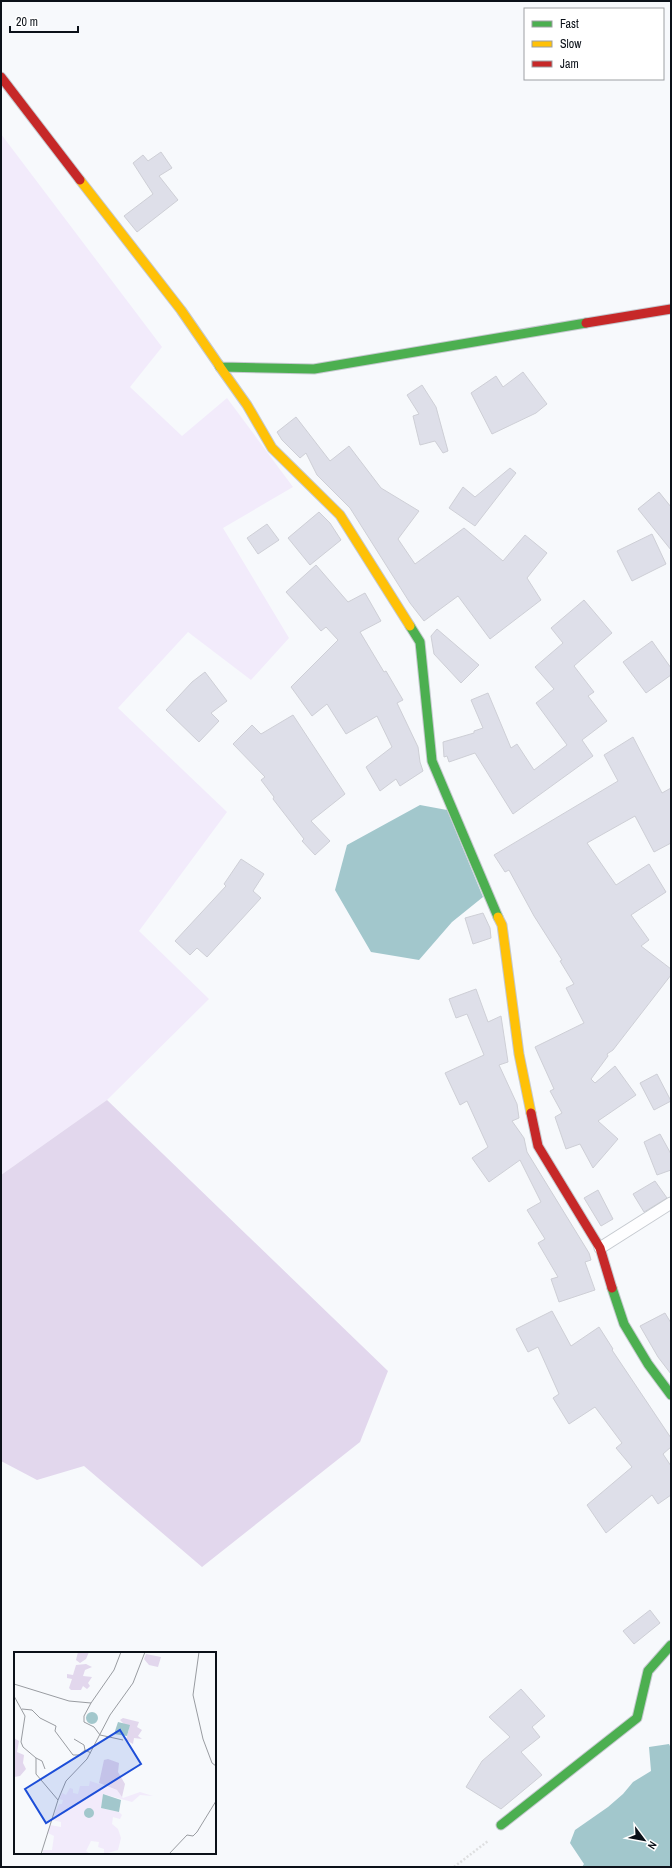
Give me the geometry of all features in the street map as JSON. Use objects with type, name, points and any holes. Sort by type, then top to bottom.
[{"type":"street","points":[[1,77],[182,310],[246,405],[272,448],[340,515],[420,642],[432,761],[502,925],[520,1054],[538,1146],[600,1248],[624,1324],[648,1364],[671,1395]]},
{"type":"street","points":[[220,366],[314,369],[671,309]]},
{"type":"street","points":[[501,1826],[637,1718],[648,1671],[671,1645]]},
{"type":"lane","points":[[600,1248],[671,1203]]},
{"type":"path","points":[[454,1867],[485,1845],[501,1826]]},
{"type":"shaded area","points":[[1,134],[162,347],[130,387],[182,436],[227,398],[293,487],[223,528],[289,638],[251,680],[188,632],[118,708],[227,812],[139,931],[209,999],[107,1100],[1,1175]]},
{"type":"shaded area","points":[[107,1100],[388,1371],[360,1442],[202,1567],[84,1466],[37,1480],[1,1461],[1,1175]]},
{"type":"water","points":[[420,805],[447,810],[483,897],[452,922],[419,960],[371,952],[335,890],[347,845]]},
{"type":"water","points":[[669,1744],[671,1748],[671,1867],[582,1867],[584,1864],[570,1843],[575,1830],[608,1807],[623,1794],[633,1782],[651,1771],[649,1747]]},
{"type":"building","points":[[161,152],[172,168],[159,176],[178,200],[137,232],[124,216],[153,194],[133,163],[143,155],[148,161]]},
{"type":"building","points":[[523,372],[547,404],[536,413],[492,434],[471,393],[496,376],[503,387]]},
{"type":"building","points":[[422,385],[436,407],[448,451],[443,453],[435,441],[420,445],[413,416],[419,414],[407,395]]},
{"type":"building","points":[[296,417],[330,461],[349,446],[381,488],[419,511],[398,539],[415,564],[464,528],[503,561],[525,535],[547,553],[527,578],[541,600],[490,639],[458,596],[424,621],[410,603],[350,508],[317,475],[306,453],[300,458],[282,440],[277,432]]},
{"type":"building","points":[[510,468],[516,473],[475,526],[449,508],[463,487],[475,497]]},
{"type":"building","points":[[659,492],[671,507],[671,550],[638,509]]},
{"type":"building","points":[[319,512],[330,523],[341,540],[310,565],[288,538]]},
{"type":"building","points":[[267,524],[279,540],[258,554],[247,538]]},
{"type":"building","points":[[652,534],[666,564],[632,581],[617,551]]},
{"type":"building","points":[[316,565],[348,602],[365,593],[381,621],[360,632],[403,700],[397,703],[418,747],[423,771],[400,786],[396,779],[380,791],[366,767],[392,747],[377,716],[346,734],[327,704],[312,716],[291,687],[338,640],[326,627],[321,631],[286,592]]},
{"type":"building","points":[[584,600],[612,633],[574,666],[594,692],[588,696],[607,721],[582,740],[593,756],[513,814],[475,753],[449,762],[447,756],[444,757],[443,742],[474,733],[474,731],[483,728],[471,700],[488,693],[511,748],[517,744],[534,770],[567,745],[536,703],[554,689],[535,667],[563,643],[551,628]]},
{"type":"building","points":[[437,629],[479,665],[461,683],[434,654],[431,636]]},
{"type":"building","points":[[652,641],[671,668],[671,675],[646,693],[623,662]]},
{"type":"building","points":[[205,672],[227,701],[211,713],[219,721],[199,742],[166,710],[192,682]]},
{"type":"building","points":[[293,715],[345,794],[311,821],[330,841],[315,855],[302,841],[304,839],[273,799],[274,797],[261,780],[265,777],[233,744],[252,725],[261,734]]},
{"type":"building","points":[[633,737],[662,793],[671,788],[671,843],[654,852],[635,816],[587,843],[616,885],[649,864],[666,892],[631,915],[649,940],[641,946],[671,969],[671,975],[613,1050],[607,1054],[608,1056],[591,1079],[595,1083],[615,1066],[636,1095],[598,1121],[618,1139],[593,1168],[580,1144],[566,1149],[555,1117],[562,1113],[550,1091],[554,1089],[535,1047],[584,1023],[566,988],[574,984],[560,961],[562,960],[534,916],[509,870],[505,872],[494,855],[618,781],[604,755]]},
{"type":"building","points":[[241,859],[264,874],[253,891],[261,898],[207,957],[197,948],[190,955],[175,941],[226,886],[224,884]]},
{"type":"building","points":[[483,913],[490,928],[491,938],[473,944],[465,918]]},
{"type":"building","points":[[476,989],[488,1022],[501,1016],[508,1062],[499,1065],[517,1104],[519,1118],[512,1121],[524,1138],[527,1152],[589,1253],[591,1260],[585,1262],[595,1290],[559,1302],[551,1279],[558,1277],[538,1243],[545,1239],[527,1210],[541,1202],[520,1160],[489,1182],[472,1158],[488,1147],[467,1101],[460,1105],[445,1073],[484,1055],[467,1014],[456,1018],[449,999]]},
{"type":"building","points":[[657,1074],[671,1101],[654,1110],[640,1083]]},
{"type":"building","points":[[660,1134],[671,1154],[671,1170],[657,1175],[644,1142]]},
{"type":"building","points":[[655,1181],[667,1198],[644,1212],[633,1194]]},
{"type":"building","points":[[598,1190],[613,1219],[601,1226],[584,1198]]},
{"type":"building","points":[[552,1311],[571,1346],[599,1327],[613,1349],[612,1350],[671,1438],[671,1447],[663,1454],[671,1466],[671,1495],[658,1504],[652,1495],[606,1533],[587,1505],[632,1467],[616,1448],[622,1443],[595,1407],[569,1424],[553,1398],[559,1394],[538,1347],[528,1352],[516,1329]]},
{"type":"building","points":[[665,1313],[671,1323],[671,1374],[658,1357],[640,1326]]},
{"type":"building","points":[[650,1610],[660,1623],[634,1644],[623,1631]]},
{"type":"building","points":[[521,1689],[545,1716],[532,1727],[540,1737],[521,1752],[542,1775],[501,1809],[466,1787],[482,1761],[510,1737],[489,1717]]},
{"type":"traffic: fast","points":[[219,365],[220,367],[314,369],[586,323]]},
{"type":"traffic: fast","points":[[410,626],[420,642],[432,761],[498,917]]},
{"type":"traffic: fast","points":[[612,1288],[624,1324],[648,1364],[671,1395]]},
{"type":"traffic: fast","points":[[501,1825],[637,1718],[648,1671],[671,1645]]},
{"type":"traffic: slow","points":[[80,180],[181,310],[219,365]]},
{"type":"traffic: slow","points":[[220,367],[247,405],[272,448],[340,515],[410,626]]},
{"type":"traffic: slow","points":[[498,917],[502,925],[519,1054],[531,1113]]},
{"type":"traffic: jam","points":[[1,77],[80,180]]},
{"type":"traffic: jam","points":[[586,323],[671,309]]},
{"type":"traffic: jam","points":[[531,1113],[538,1146],[600,1248],[612,1288]]}]
